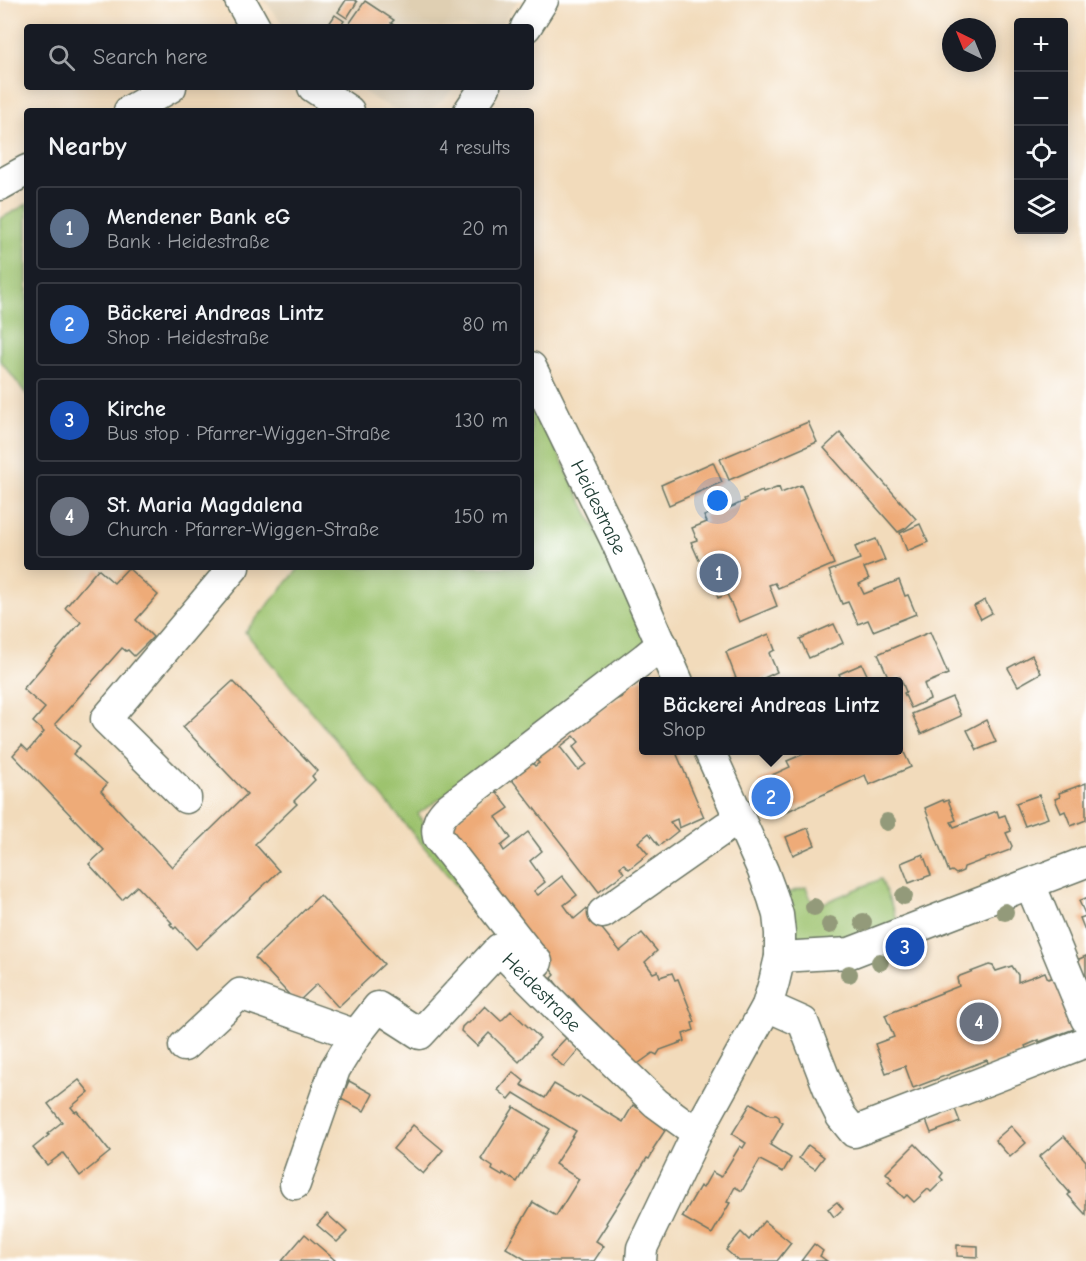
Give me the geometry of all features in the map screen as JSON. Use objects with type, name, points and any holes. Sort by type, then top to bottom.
[{"type":"street","points":[[240,0],[253,24]]},
{"type":"street","points":[[528,24],[543,0]]},
{"type":"street","points":[[134,108],[166,90]]},
{"type":"street","points":[[317,90],[343,108]]},
{"type":"street","points":[[471,108],[483,90]]},
{"type":"street","points":[[0,185],[24,172]]},
{"type":"street","name":"Heidestraße","points":[[534,373],[616,542],[676,677]]},
{"type":"street","points":[[186,798],[106,719],[231,570]]},
{"type":"street","points":[[541,964],[535,962],[530,956],[438,837],[437,830],[441,816],[662,644]]},
{"type":"street","points":[[642,1261],[642,1248],[697,1133],[767,1006],[780,957],[778,915],[763,871],[711,755]]},
{"type":"street","points":[[603,913],[726,827],[741,823]]},
{"type":"street","points":[[780,957],[850,953],[1086,862]]},
{"type":"street","points":[[1030,884],[1086,1019]]},
{"type":"street","name":"Heidestraße","points":[[356,1035],[378,1007],[420,1034],[499,949],[656,1103],[697,1133]]},
{"type":"street","points":[[184,1046],[240,994],[356,1035],[335,1069],[294,1184]]},
{"type":"street","points":[[767,1006],[803,1022],[833,1100],[841,1116],[854,1132],[1086,1042]]},
{"type":"shaded area","points":[[264,0],[518,0],[502,24],[283,24]]},
{"type":"shaded area","points":[[362,90],[452,90],[432,108],[393,108],[377,101]]},
{"type":"green space","points":[[24,206],[24,391],[0,360],[0,219]]},
{"type":"green space","points":[[534,404],[655,650],[418,814],[500,938],[245,632],[297,570],[534,570]]},
{"type":"green space","points":[[881,879],[902,932],[780,957],[773,898],[806,887],[814,907]]},
{"type":"building","points":[[346,0],[357,2],[347,18],[338,12]]},
{"type":"building","points":[[365,1],[394,20],[392,24],[349,24]]},
{"type":"building","points":[[335,15],[344,21],[342,24],[329,24]]},
{"type":"building","points":[[808,422],[817,442],[729,480],[720,459]]},
{"type":"building","points":[[840,433],[916,519],[906,528],[898,532],[824,448]]},
{"type":"building","points":[[713,462],[722,482],[669,505],[661,485]]},
{"type":"building","points":[[801,485],[834,564],[778,588],[775,583],[769,585],[777,606],[739,622],[727,594],[718,598],[712,587],[702,559],[699,560],[691,542],[697,540],[692,528],[707,522],[704,516],[722,508],[723,511],[762,491],[763,493],[779,487],[781,493]]},
{"type":"building","points":[[920,524],[928,542],[907,551],[900,533]]},
{"type":"building","points":[[876,539],[885,560],[864,568],[869,579],[859,584],[864,594],[899,580],[916,614],[873,631],[868,620],[858,624],[848,602],[842,604],[829,571],[860,559],[855,547]]},
{"type":"building","points":[[97,570],[114,583],[126,570],[130,570],[158,595],[136,620],[153,637],[134,656],[122,648],[55,724],[80,746],[73,754],[107,784],[101,791],[172,867],[247,794],[183,727],[233,681],[317,771],[312,776],[315,780],[294,801],[297,804],[255,844],[279,871],[196,949],[176,927],[174,929],[170,924],[172,923],[137,886],[122,900],[89,864],[104,850],[13,755],[22,745],[28,751],[44,732],[33,722],[45,708],[23,689],[81,622],[65,608]]},
{"type":"building","points":[[985,600],[992,613],[981,619],[974,606]]},
{"type":"building","points":[[834,624],[843,643],[809,658],[800,639]]},
{"type":"building","points":[[930,632],[948,674],[924,684],[930,699],[911,708],[904,693],[906,692],[903,677],[888,677],[878,654]]},
{"type":"building","points":[[769,634],[775,650],[769,653],[777,672],[766,677],[735,677],[726,652]]},
{"type":"building","points":[[1032,655],[1041,673],[1018,686],[1008,668]]},
{"type":"building","points":[[862,664],[868,677],[840,677],[839,674]]},
{"type":"building","points":[[639,680],[639,755],[677,755],[704,817],[679,828],[677,819],[670,822],[678,831],[659,846],[649,833],[638,842],[648,854],[629,869],[624,864],[620,867],[624,873],[599,892],[509,776],[530,760],[535,766],[539,763],[534,757],[609,703],[622,697],[618,689]],"holes":[[[574,736],[579,742],[573,747],[586,764],[578,770],[560,747]]]},
{"type":"building","points":[[952,697],[961,716],[921,734],[912,714]]},
{"type":"building","points":[[986,720],[996,742],[977,750],[967,730]]},
{"type":"building","points":[[903,750],[911,767],[869,785],[865,775],[775,817],[759,781],[790,767],[787,761],[801,755],[903,755]]},
{"type":"building","points":[[1086,783],[1086,820],[1071,826],[1065,811],[1061,813],[1055,799],[1060,797],[1059,793]]},
{"type":"building","points":[[494,789],[509,808],[496,817],[511,838],[501,846],[504,851],[528,832],[542,851],[530,861],[545,882],[534,891],[538,895],[562,876],[577,895],[564,905],[574,919],[586,909],[620,951],[642,933],[657,951],[645,962],[653,973],[658,971],[660,977],[672,973],[675,980],[678,979],[695,1022],[692,1023],[694,1030],[683,1034],[685,1041],[660,1050],[657,1055],[653,1053],[632,1068],[596,1023],[593,1025],[573,999],[570,1002],[552,978],[555,975],[442,831]]},
{"type":"building","points":[[1039,795],[1048,818],[1025,826],[1016,803]]},
{"type":"building","points":[[943,800],[944,802],[948,800],[956,820],[951,822],[954,827],[997,811],[999,817],[1005,815],[1011,831],[1006,833],[1012,846],[1010,850],[964,867],[963,871],[956,874],[949,872],[925,808]]},
{"type":"building","points":[[808,828],[815,845],[793,855],[786,837]]},
{"type":"building","points":[[923,854],[931,875],[909,883],[901,863]]},
{"type":"building","points":[[320,895],[384,964],[338,1007],[317,984],[297,1003],[255,958]]},
{"type":"building","points":[[1086,898],[1086,916],[1079,901]]},
{"type":"building","points":[[1086,916],[1086,933],[1080,918]]},
{"type":"building","points":[[1086,956],[1086,981],[1077,960]]},
{"type":"building","points":[[989,965],[993,966],[996,971],[1012,966],[1018,975],[1018,982],[1045,972],[1048,979],[1054,977],[1074,1029],[1039,1042],[1039,1040],[1025,1046],[1027,1051],[989,1065],[987,1060],[913,1088],[905,1066],[886,1073],[875,1044],[894,1037],[885,1015],[959,986],[957,979],[960,976]]},
{"type":"building","points":[[485,1006],[501,1021],[511,1011],[540,1038],[519,1062],[489,1033],[477,1046],[461,1031],[462,1027]]},
{"type":"building","points":[[566,1038],[579,1049],[564,1067],[550,1055]]},
{"type":"building","points":[[513,1072],[524,1081],[521,1085],[545,1098],[554,1084],[578,1098],[580,1096],[623,1122],[633,1105],[668,1126],[596,1241],[604,1246],[594,1261],[528,1261],[506,1248],[533,1202],[556,1216],[579,1179],[555,1164],[576,1131],[514,1093],[509,1099],[498,1090]]},
{"type":"building","points":[[79,1080],[89,1092],[71,1107],[75,1112],[77,1111],[110,1152],[80,1176],[63,1153],[47,1165],[33,1148],[62,1122],[48,1104]]},
{"type":"building","points":[[349,1081],[373,1094],[364,1111],[341,1099]]},
{"type":"building","points":[[751,1103],[770,1115],[779,1117],[783,1123],[770,1145],[791,1158],[783,1172],[760,1160],[742,1191],[735,1187],[727,1202],[730,1203],[712,1234],[682,1217],[700,1186],[703,1188],[712,1172],[721,1177],[740,1146],[743,1148],[746,1143],[732,1134]]},
{"type":"building","points":[[514,1107],[550,1129],[517,1182],[503,1173],[502,1176],[492,1170],[493,1167],[481,1159]]},
{"type":"building","points":[[955,1109],[960,1122],[931,1133],[926,1120]]},
{"type":"building","points":[[413,1125],[443,1150],[423,1174],[393,1149]]},
{"type":"building","points":[[1011,1126],[1026,1143],[1010,1157],[995,1140]]},
{"type":"building","points":[[1064,1136],[1086,1161],[1086,1215],[1039,1157]]},
{"type":"building","points":[[915,1144],[943,1173],[940,1177],[943,1180],[931,1192],[928,1189],[914,1202],[907,1195],[904,1198],[888,1182],[892,1179],[886,1173]]},
{"type":"building","points":[[808,1145],[824,1157],[815,1169],[799,1158]]},
{"type":"building","points":[[837,1202],[843,1209],[834,1217],[828,1209]]},
{"type":"building","points":[[327,1214],[347,1232],[337,1242],[317,1225]]},
{"type":"building","points":[[764,1221],[791,1243],[777,1261],[739,1261],[726,1250],[741,1232],[749,1240]]},
{"type":"building","points":[[305,1234],[336,1261],[282,1261]]},
{"type":"building","points":[[814,1244],[823,1251],[820,1256],[827,1261],[801,1261]]},
{"type":"building","points":[[957,1245],[978,1246],[978,1257],[957,1256]]},
{"type":"place","name":"Mendener Bank eG","points":[[719,573]]},
{"type":"place","name":"Bäckerei Andreas Lintz","points":[[771,797]]},
{"type":"place","name":"Kirche","points":[[905,947]]},
{"type":"place","name":"St. Maria Magdalena","points":[[979,1022]]}]
